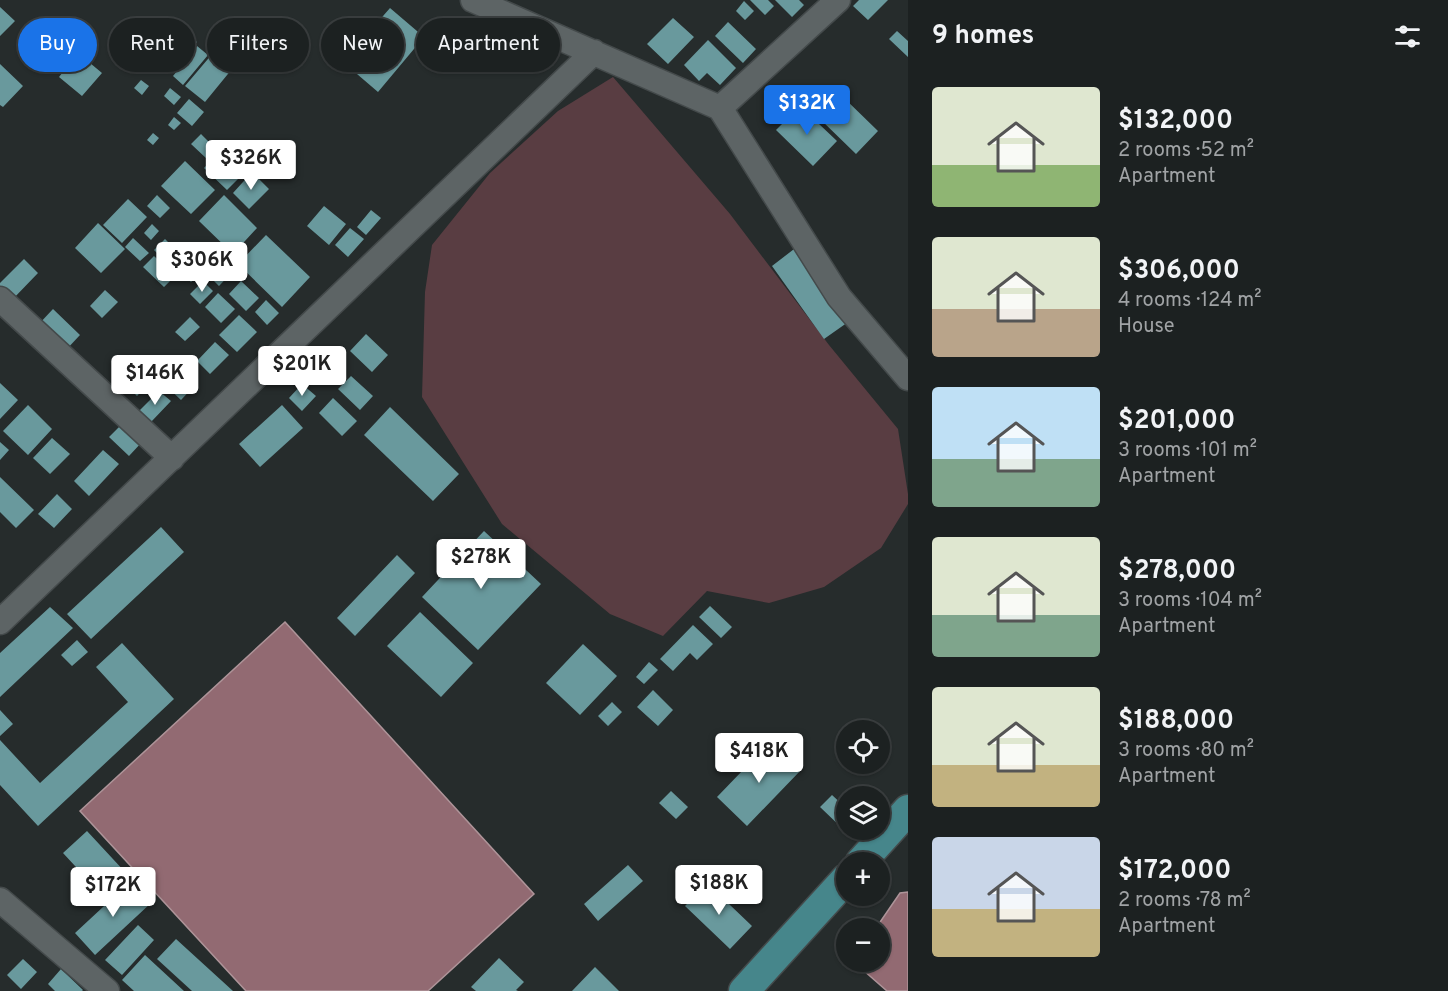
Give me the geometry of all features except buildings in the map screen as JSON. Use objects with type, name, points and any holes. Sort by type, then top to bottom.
[{"type":"main road","points":[[870,852],[908,810]]},
{"type":"main road","points":[[744,991],[836,890]]},
{"type":"street","points":[[473,0],[720,108],[839,297],[908,378]]},
{"type":"street","points":[[720,108],[838,0]]},
{"type":"street","points":[[0,622],[594,52]]},
{"type":"street","points":[[0,299],[171,458]]},
{"type":"street","points":[[0,900],[107,991]]},
{"type":"shaded area","points":[[613,77],[730,214],[829,345],[898,429],[908,494],[908,504],[881,548],[824,587],[769,603],[707,591],[663,636],[610,614],[502,524],[422,397],[425,292],[432,245],[490,173],[558,111]]},
{"type":"shaded area","points":[[285,622],[534,894],[428,991],[246,991],[80,811]]},
{"type":"shaded area","points":[[908,892],[908,991],[887,991],[865,972],[890,972],[890,918],[883,918],[900,893]]}]
